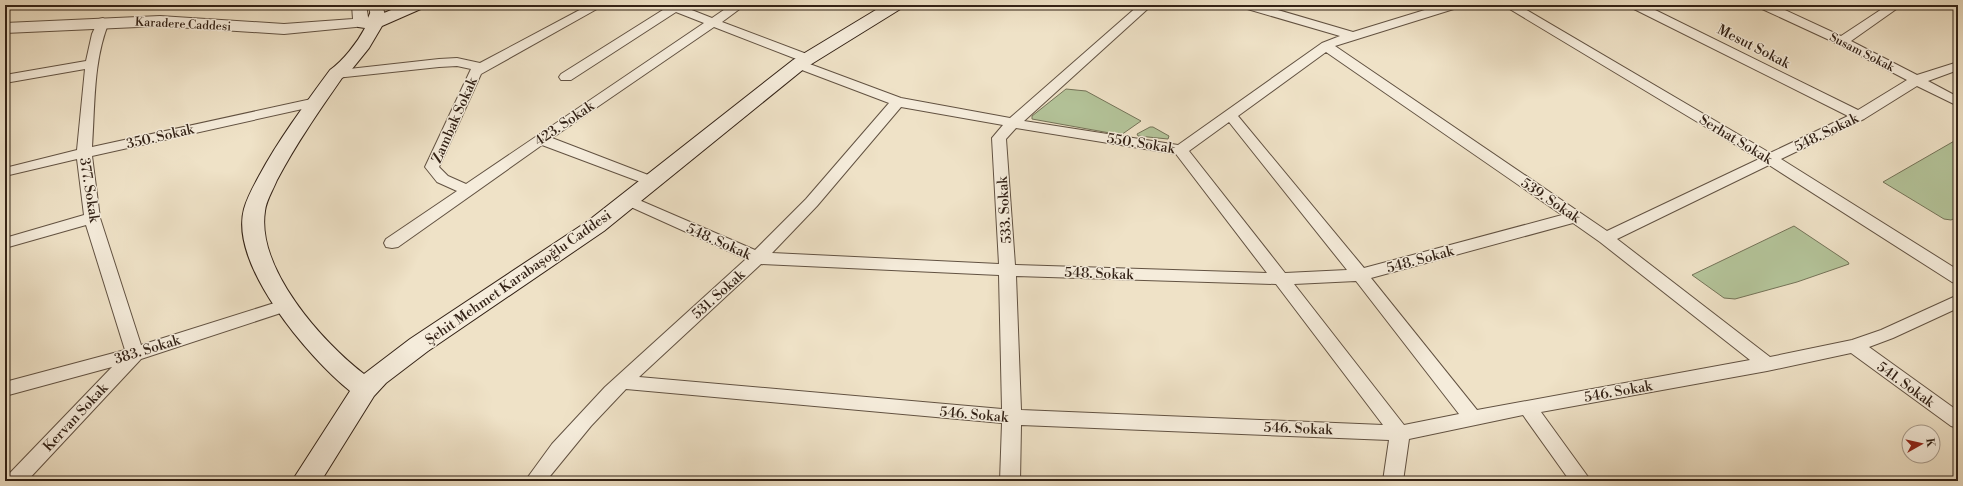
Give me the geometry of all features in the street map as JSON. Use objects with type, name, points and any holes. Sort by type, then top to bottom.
[{"type":"main road","points":[[366,389],[347,375],[316,344],[307,334],[287,305],[262,259],[253,234],[254,212],[264,186],[283,152],[336,74],[334,70],[358,34],[372,16],[405,5]]},
{"type":"main road","points":[[372,16],[417,5]]},
{"type":"main road","name":"Şehit Mehmet Karabaşoğlu Caddesi","points":[[306,481],[366,389],[377,376],[419,346],[576,241],[803,61],[896,5]]},
{"type":"street","points":[[359,5],[372,16]]},
{"type":"street","name":"Zambak Sokak","points":[[469,190],[446,182],[434,172],[432,167],[475,72],[598,5]]},
{"type":"street","name":"423. Sokak","points":[[392,244],[541,139],[739,5]]},
{"type":"street","name":"533. Sokak","points":[[1010,481],[1013,417],[1008,270],[999,138],[1013,123],[1146,5]]},
{"type":"street","points":[[1248,5],[1352,36]]},
{"type":"street","points":[[1413,5],[1426,12]]},
{"type":"street","name":"550. Sokak","points":[[671,6],[712,22],[898,102],[1013,123],[1181,150],[1326,46],[1426,12],[1454,5]]},
{"type":"street","name":"Serhat Sokak","points":[[1510,5],[1770,159],[1958,278]]},
{"type":"street","name":"Mesut Sokak","points":[[1636,5],[1858,116]]},
{"type":"street","name":"Susam Sokak","points":[[1764,5],[1842,41],[1958,102]]},
{"type":"street","points":[[566,77],[671,6]]},
{"type":"street","points":[[1842,41],[1889,6]]},
{"type":"street","name":"Karadere Caddesi","points":[[5,28],[103,22],[160,21],[270,29],[313,28],[372,16]]},
{"type":"street","name":"377. Sokak","points":[[103,22],[98,34],[92,64],[84,153],[92,218],[135,354]]},
{"type":"street","name":"539. Sokak","points":[[1326,46],[1606,238],[1767,364]]},
{"type":"street","points":[[336,74],[457,62],[482,67]]},
{"type":"street","points":[[5,79],[92,64]]},
{"type":"street","name":"548. Sokak","points":[[1606,238],[1858,116],[1917,80],[1958,66]]},
{"type":"street","name":"350. Sokak","points":[[5,172],[316,102]]},
{"type":"street","name":"531. Sokak","points":[[535,481],[556,451],[622,382],[758,258],[803,210],[898,102]]},
{"type":"street","points":[[1230,115],[1360,275],[1473,418]]},
{"type":"street","points":[[541,139],[651,181]]},
{"type":"street","points":[[1181,150],[1400,432],[1393,481]]},
{"type":"street","name":"548. Sokak","points":[[627,200],[758,258],[1008,270],[1282,279],[1360,275],[1575,217]]},
{"type":"street","points":[[5,243],[92,218]]},
{"type":"street","name":"546. Sokak","points":[[622,382],[1013,417],[1400,432],[1527,407],[1767,364],[1854,346],[1887,334],[1958,301]]},
{"type":"street","name":"383. Sokak","points":[[5,389],[135,354],[287,305]]},
{"type":"street","name":"541. Sokak","points":[[1854,346],[1958,421]]},
{"type":"street","name":"Kervan Sokak","points":[[14,481],[135,354]]},
{"type":"street","points":[[1527,407],[1581,481]]},
{"type":"green space","points":[[1066,89],[1086,91],[1141,121],[1121,135],[1032,119],[1032,116]]},
{"type":"green space","points":[[1150,127],[1153,127],[1169,136],[1168,139],[1138,136],[1137,134]]},
{"type":"green space","points":[[1956,140],[1958,141],[1958,217],[1951,220],[1944,219],[1883,182]]},
{"type":"green space","points":[[1794,226],[1849,264],[1797,282],[1735,299],[1724,298],[1692,275]]}]
